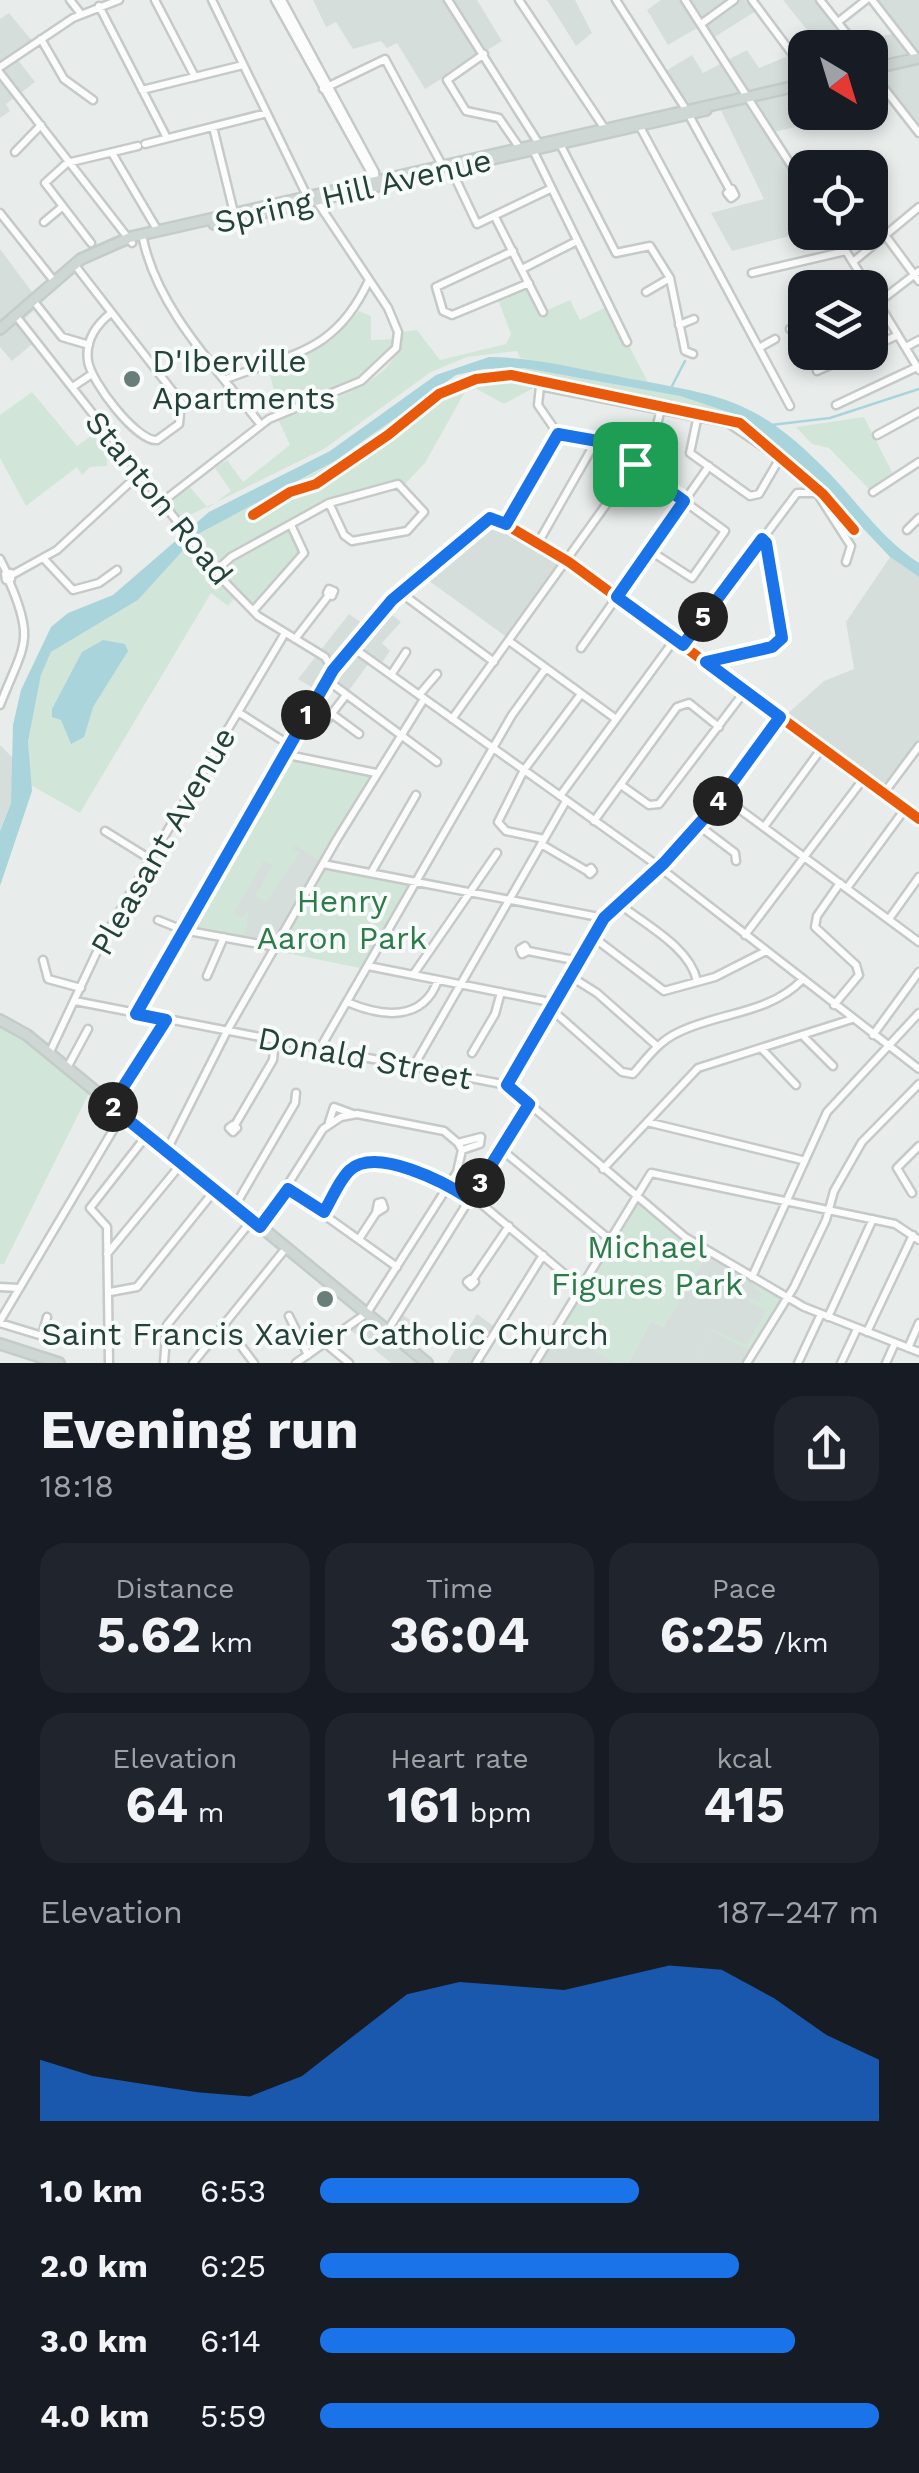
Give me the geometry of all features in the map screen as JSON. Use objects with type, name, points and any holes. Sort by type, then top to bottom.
[{"type":"main road","points":[[888,64],[918,58]]},
{"type":"main road","name":"Spring Hill Avenue","points":[[446,167],[529,146],[560,144],[788,88]]},
{"type":"main road","name":"Spring Hill Avenue","points":[[0,333],[54,281],[131,240],[606,130]]},
{"type":"main road","name":"Spring Hill Avenue","points":[[143,237],[312,198]]},
{"type":"main road","name":"Spring Hill Avenue","points":[[16,318],[76,266]]},
{"type":"main road","points":[[0,1020],[49,1054],[421,1361]]},
{"type":"main road","points":[[0,1344],[59,1363]]},
{"type":"street","points":[[70,0],[81,14]]},
{"type":"street","points":[[118,0],[81,14],[0,70],[131,240]]},
{"type":"street","points":[[155,0],[195,77]]},
{"type":"street","points":[[166,498],[224,458],[262,425],[362,380],[396,348],[397,328],[312,198],[212,0]]},
{"type":"street","points":[[278,0],[376,183]]},
{"type":"street","points":[[448,0],[484,54],[627,342]]},
{"type":"street","points":[[518,0],[606,130]]},
{"type":"street","points":[[616,0],[687,111],[730,190]]},
{"type":"street","points":[[686,0],[788,161]]},
{"type":"street","points":[[701,24],[734,0]]},
{"type":"street","points":[[752,0],[788,48]]},
{"type":"street","points":[[820,0],[844,30]]},
{"type":"street","points":[[838,22],[869,0],[918,58]]},
{"type":"street","points":[[99,6],[167,138]]},
{"type":"street","points":[[38,41],[64,79],[92,100]]},
{"type":"street","points":[[484,54],[447,78],[466,111],[496,117],[529,146]]},
{"type":"street","points":[[325,88],[382,58],[479,224],[550,189]]},
{"type":"street","points":[[142,90],[244,65]]},
{"type":"street","points":[[888,91],[919,133]]},
{"type":"street","points":[[92,243],[44,183],[72,162],[268,113]]},
{"type":"street","points":[[637,122],[790,406]]},
{"type":"street","points":[[15,152],[42,125]]},
{"type":"street","points":[[213,127],[234,213]]},
{"type":"street","points":[[560,144],[616,253],[650,246],[670,278],[685,351],[693,354]]},
{"type":"street","points":[[112,152],[158,231]]},
{"type":"street","points":[[44,222],[62,207]]},
{"type":"street","points":[[888,233],[919,208]]},
{"type":"street","points":[[0,213],[54,281]]},
{"type":"street","points":[[495,217],[543,312]]},
{"type":"street","points":[[143,237],[147,258],[168,298],[262,425]]},
{"type":"street","points":[[888,238],[918,275],[888,296]]},
{"type":"street","points":[[522,269],[577,241]]},
{"type":"street","points":[[853,262],[868,250]]},
{"type":"street","points":[[513,251],[433,290],[446,314],[529,283]]},
{"type":"street","points":[[752,274],[846,251],[858,270]]},
{"type":"street","points":[[76,266],[178,398],[183,416],[165,436],[151,441],[139,435],[92,374],[89,345],[96,328],[111,313]]},
{"type":"street","points":[[646,292],[670,278]]},
{"type":"street","points":[[226,379],[330,338],[355,310],[369,280]]},
{"type":"street","points":[[36,304],[62,337],[89,345]]},
{"type":"street","name":"Stanton Road","points":[[16,318],[216,571],[253,611],[326,657]]},
{"type":"street","points":[[680,326],[694,319]]},
{"type":"street","points":[[836,404],[918,368],[888,319]]},
{"type":"street","points":[[888,340],[898,335]]},
{"type":"street","points":[[759,348],[775,339]]},
{"type":"street","points":[[906,347],[919,340]]},
{"type":"street","points":[[74,386],[92,374]]},
{"type":"street","points":[[648,550],[692,578],[726,534],[635,464],[596,441],[558,434],[538,405],[540,386],[698,415],[728,423],[756,438],[781,462],[754,497],[690,448],[698,415]]},
{"type":"street","points":[[452,719],[569,562],[654,438],[661,408]]},
{"type":"street","points":[[877,435],[919,412]]},
{"type":"street","points":[[506,524],[558,434]]},
{"type":"street","points":[[538,543],[596,441]]},
{"type":"street","points":[[874,492],[919,462]]},
{"type":"street","points":[[581,648],[709,466]]},
{"type":"street","points":[[6,577],[44,560],[138,476]]},
{"type":"street","points":[[216,571],[231,557],[329,504],[398,484],[424,512],[407,531],[352,540],[344,536],[329,504]]},
{"type":"street","points":[[683,645],[793,496],[813,491],[847,534],[851,552],[846,562]]},
{"type":"street","points":[[136,1014],[333,670],[401,592],[490,518],[569,562],[919,819]]},
{"type":"street","points":[[906,530],[919,518]]},
{"type":"street","points":[[253,611],[305,549],[291,525]]},
{"type":"street","points":[[706,662],[772,647],[782,638],[783,625],[762,539]]},
{"type":"street","points":[[0,558],[26,622],[27,635],[0,705]]},
{"type":"street","points":[[44,560],[73,590],[89,588],[117,570]]},
{"type":"street","points":[[401,592],[494,662]]},
{"type":"street","points":[[295,639],[328,595]]},
{"type":"street","name":"Pleasant Avenue","points":[[49,1054],[102,940],[285,633]]},
{"type":"street","points":[[412,1069],[542,842],[563,798],[675,639]]},
{"type":"street","points":[[509,641],[616,720]]},
{"type":"street","points":[[333,670],[326,657],[350,650],[391,675],[659,867],[919,1068]]},
{"type":"street","points":[[391,675],[406,652]]},
{"type":"street","points":[[319,1050],[493,748],[546,668]]},
{"type":"street","points":[[166,1151],[227,1032],[322,864],[436,674]]},
{"type":"street","points":[[326,680],[437,762]]},
{"type":"street","points":[[621,785],[655,806],[745,691]]},
{"type":"street","points":[[581,694],[524,770],[498,822],[506,831],[542,842],[587,871]]},
{"type":"street","points":[[320,729],[346,695]]},
{"type":"street","points":[[594,821],[683,703],[720,727]]},
{"type":"street","points":[[238,712],[288,744]]},
{"type":"street","points":[[332,714],[359,734]]},
{"type":"street","points":[[507,1085],[604,918],[698,824],[780,717]]},
{"type":"street","points":[[884,793],[919,746]]},
{"type":"street","points":[[764,827],[822,748]]},
{"type":"street","points":[[283,754],[376,773]]},
{"type":"street","points":[[745,936],[864,778]]},
{"type":"street","points":[[371,873],[416,795]]},
{"type":"street","points":[[722,796],[919,942]]},
{"type":"street","points":[[834,1005],[860,975],[856,965],[822,938],[815,927],[817,916],[905,809]]},
{"type":"street","points":[[698,824],[735,853],[736,861]]},
{"type":"street","points":[[105,831],[150,859]]},
{"type":"street","points":[[413,974],[474,893],[497,853]]},
{"type":"street","points":[[322,864],[604,918]]},
{"type":"street","points":[[889,919],[919,877]]},
{"type":"street","points":[[618,903],[682,954],[693,966],[697,982]]},
{"type":"street","points":[[158,920],[183,930],[276,947]]},
{"type":"street","points":[[593,937],[664,991],[697,982],[766,952]]},
{"type":"street","points":[[207,976],[224,938]]},
{"type":"street","points":[[528,951],[579,960]]},
{"type":"street","points":[[43,960],[48,979],[81,988]]},
{"type":"street","points":[[368,966],[553,1006],[628,1075],[657,1046],[682,1030],[774,1001],[802,980]]},
{"type":"street","points":[[873,1035],[919,972]]},
{"type":"street","points":[[570,976],[657,1046]]},
{"type":"street","points":[[347,1002],[402,1014],[425,1004],[438,980]]},
{"type":"street","points":[[472,1054],[495,1014],[501,992]]},
{"type":"street","name":"Donald Street","points":[[75,1000],[274,1044],[507,1085],[685,1237],[825,1316],[908,1348]]},
{"type":"street","points":[[752,1277],[802,1160],[829,1109],[918,1016]]},
{"type":"street","points":[[603,1169],[698,1068],[852,1019]]},
{"type":"street","points":[[111,1106],[166,1020]]},
{"type":"street","points":[[66,1069],[88,1029]]},
{"type":"street","points":[[804,1037],[833,1066]]},
{"type":"street","points":[[234,1125],[270,1064],[274,1044]]},
{"type":"street","points":[[762,1049],[796,1085]]},
{"type":"street","points":[[747,1363],[794,1287],[862,1142],[919,1084]]},
{"type":"street","points":[[234,1206],[295,1103],[296,1093]]},
{"type":"street","points":[[388,1330],[529,1104]]},
{"type":"street","points":[[164,1363],[167,1325],[288,1189],[328,1125],[354,1114],[444,1131],[460,1147],[461,1162],[397,1267],[367,1313],[296,1363]]},
{"type":"street","points":[[47,1317],[45,1337],[0,1322],[122,1115]]},
{"type":"street","points":[[648,1122],[802,1160]]},
{"type":"street","points":[[110,1363],[106,1224],[90,1208],[147,1136]]},
{"type":"street","points":[[912,1193],[897,1168],[919,1146]]},
{"type":"street","points":[[501,1149],[609,1239]]},
{"type":"street","points":[[324,1212],[349,1171],[362,1164],[374,1162],[414,1170],[471,1197],[580,1287]]},
{"type":"street","points":[[108,1254],[182,1163]]},
{"type":"street","points":[[535,1363],[634,1196],[652,1174],[873,1219],[901,1226],[916,1237],[867,1332]]},
{"type":"street","points":[[288,1189],[397,1267]]},
{"type":"street","points":[[110,1292],[134,1289],[142,1282],[215,1190]]},
{"type":"street","points":[[359,1239],[376,1213]]},
{"type":"street","points":[[798,1363],[873,1219]]},
{"type":"street","points":[[473,1279],[509,1226]]},
{"type":"street","points":[[193,1363],[286,1248]]},
{"type":"street","points":[[476,1363],[543,1255]]},
{"type":"street","points":[[0,1288],[18,1288]]},
{"type":"street","points":[[289,1316],[308,1355]]},
{"type":"street","points":[[918,1328],[908,1348],[919,1352]]},
{"type":"street","points":[[841,1363],[857,1329]]},
{"type":"street","points":[[238,1342],[254,1363]]},
{"type":"street","points":[[325,1343],[349,1363]]},
{"type":"street","points":[[886,1363],[895,1343]]},
{"type":"shaded area","points":[[313,0],[477,0],[502,41],[425,89],[397,43],[387,48],[381,41],[353,49],[336,22],[326,27]]},
{"type":"shaded area","points":[[547,0],[575,0],[592,33],[576,46]]},
{"type":"shaded area","points":[[661,0],[748,0],[756,11],[713,38],[704,24],[668,45],[647,10]]},
{"type":"shaded area","points":[[783,0],[818,0],[842,30],[807,30]]},
{"type":"shaded area","points":[[873,0],[919,0],[919,130],[897,102],[888,105],[888,35],[898,33]]},
{"type":"shaded area","points":[[9,13],[33,42],[14,55],[35,82],[6,104],[10,111],[0,118],[0,19]]},
{"type":"shaded area","points":[[747,50],[759,68],[788,56],[788,129],[769,133],[788,164],[788,236],[732,251],[711,213],[764,199],[716,100],[685,107],[664,72],[692,55],[703,73]]},
{"type":"shaded area","points":[[0,249],[41,304],[22,321],[37,340],[12,361],[0,347]]},
{"type":"shaded area","points":[[491,524],[502,525],[565,562],[508,638],[425,578]]},
{"type":"shaded area","points":[[890,557],[919,577],[919,739],[882,786],[785,716],[824,681],[854,669],[846,622]]},
{"type":"shaded area","points":[[386,610],[401,622],[382,643],[390,651],[381,664],[372,659],[347,693],[326,677],[316,690],[298,679],[349,614],[370,629]]},
{"type":"shaded area","points":[[0,745],[14,759],[11,803],[0,830]]},
{"type":"shaded area","points":[[283,754],[376,773],[276,947],[183,930]]},
{"type":"shaded area","points":[[708,1252],[784,1296],[745,1363],[628,1363],[651,1321],[663,1327]]},
{"type":"shaded area","points":[[402,1314],[419,1326],[405,1347],[424,1363],[391,1363],[349,1329],[366,1316],[388,1333]]},
{"type":"shaded area","points":[[477,1314],[499,1330],[482,1359],[487,1363],[447,1363]]},
{"type":"shaded area","points":[[557,1328],[616,1363],[536,1363]]},
{"type":"green space","points":[[529,283],[543,312],[570,300],[580,320],[608,306],[648,382],[520,358],[517,351],[467,357],[431,372],[324,449],[215,503],[231,491],[215,468],[227,460],[243,482],[290,445],[278,419],[373,379],[398,350],[402,332],[417,330],[440,360],[506,344],[511,334],[497,297]]},
{"type":"green space","points":[[359,311],[371,316],[371,340],[394,339],[387,354],[362,377],[279,410],[268,367],[331,341]]},
{"type":"green space","points":[[523,368],[680,396],[740,416],[801,464],[795,480],[780,468],[783,457],[730,421],[667,405],[657,407],[541,384],[504,404],[473,387],[466,390],[425,463],[405,484],[360,490],[289,523],[303,550],[253,606],[198,546],[198,534],[335,461],[440,386],[490,370]]},
{"type":"green space","points":[[32,392],[77,446],[98,431],[106,443],[107,466],[90,467],[82,475],[77,467],[26,506],[0,458],[0,415]]},
{"type":"green space","points":[[864,417],[893,474],[869,489],[829,448],[812,444],[796,427]]},
{"type":"green space","points":[[190,487],[207,507],[178,521],[165,504]]},
{"type":"green space","points":[[191,542],[237,595],[228,606],[211,593],[80,813],[29,784],[28,743],[41,675],[51,652],[138,600]]},
{"type":"green space","points":[[284,756],[372,775],[321,862],[294,844],[292,848],[299,853],[266,902],[255,896],[273,865],[264,860],[234,913],[242,918],[249,911],[244,938],[187,927]]},
{"type":"green space","name":"Henry Aaron Park","points":[[323,866],[413,883],[365,969],[276,951]]},
{"type":"green space","points":[[0,1026],[39,1049],[89,1093],[4,1264],[0,1264]]},
{"type":"green space","name":"Michael Figures Park","points":[[634,1197],[708,1252],[663,1327],[651,1321],[628,1363],[616,1363],[557,1328]]},
{"type":"green space","points":[[757,1283],[781,1297],[751,1351],[713,1332],[694,1363],[713,1330],[747,1345],[766,1311],[742,1296],[759,1302],[762,1293],[754,1288]]},
{"type":"water","points":[[489,357],[537,361],[679,388],[750,410],[773,424],[822,466],[880,530],[919,563],[919,577],[890,557],[809,471],[740,416],[680,396],[524,368],[484,369],[456,375],[335,461],[198,534],[138,600],[51,652],[41,675],[28,742],[32,791],[0,886],[0,831],[11,803],[13,725],[21,690],[51,627],[68,613],[113,595],[209,512],[330,451],[436,375]]},
{"type":"water","points":[[103,640],[125,644],[128,651],[93,707],[84,737],[71,744],[61,720],[52,717],[52,709],[82,652]]},
{"type":"waterway","points":[[672,386],[685,361]]},
{"type":"waterway","points":[[771,425],[830,418],[919,389]]},
{"type":"cycle path","points":[[253,515],[290,492],[316,484],[439,394],[476,379],[511,375],[740,423],[823,494],[854,530]]},
{"type":"cycle path","points":[[136,1014],[333,670],[393,600],[493,517],[569,562],[919,819]]},
{"type":"place","name":"D'Iberville Apartments","points":[[132,379]]},
{"type":"place","name":"Saint Francis Xavier Catholic Church","points":[[325,1299]]},
{"type":"route","points":[[558,434],[603,442],[635,464],[684,501],[617,597],[683,645],[762,539],[783,625],[782,638],[772,647],[706,662],[780,717],[715,806],[664,863],[604,918],[507,1085],[529,1104],[470,1199],[414,1170],[374,1162],[349,1171],[324,1212],[288,1189],[260,1227],[111,1106],[166,1020],[136,1014],[326,680],[392,600],[490,518],[506,524],[558,434]]}]
